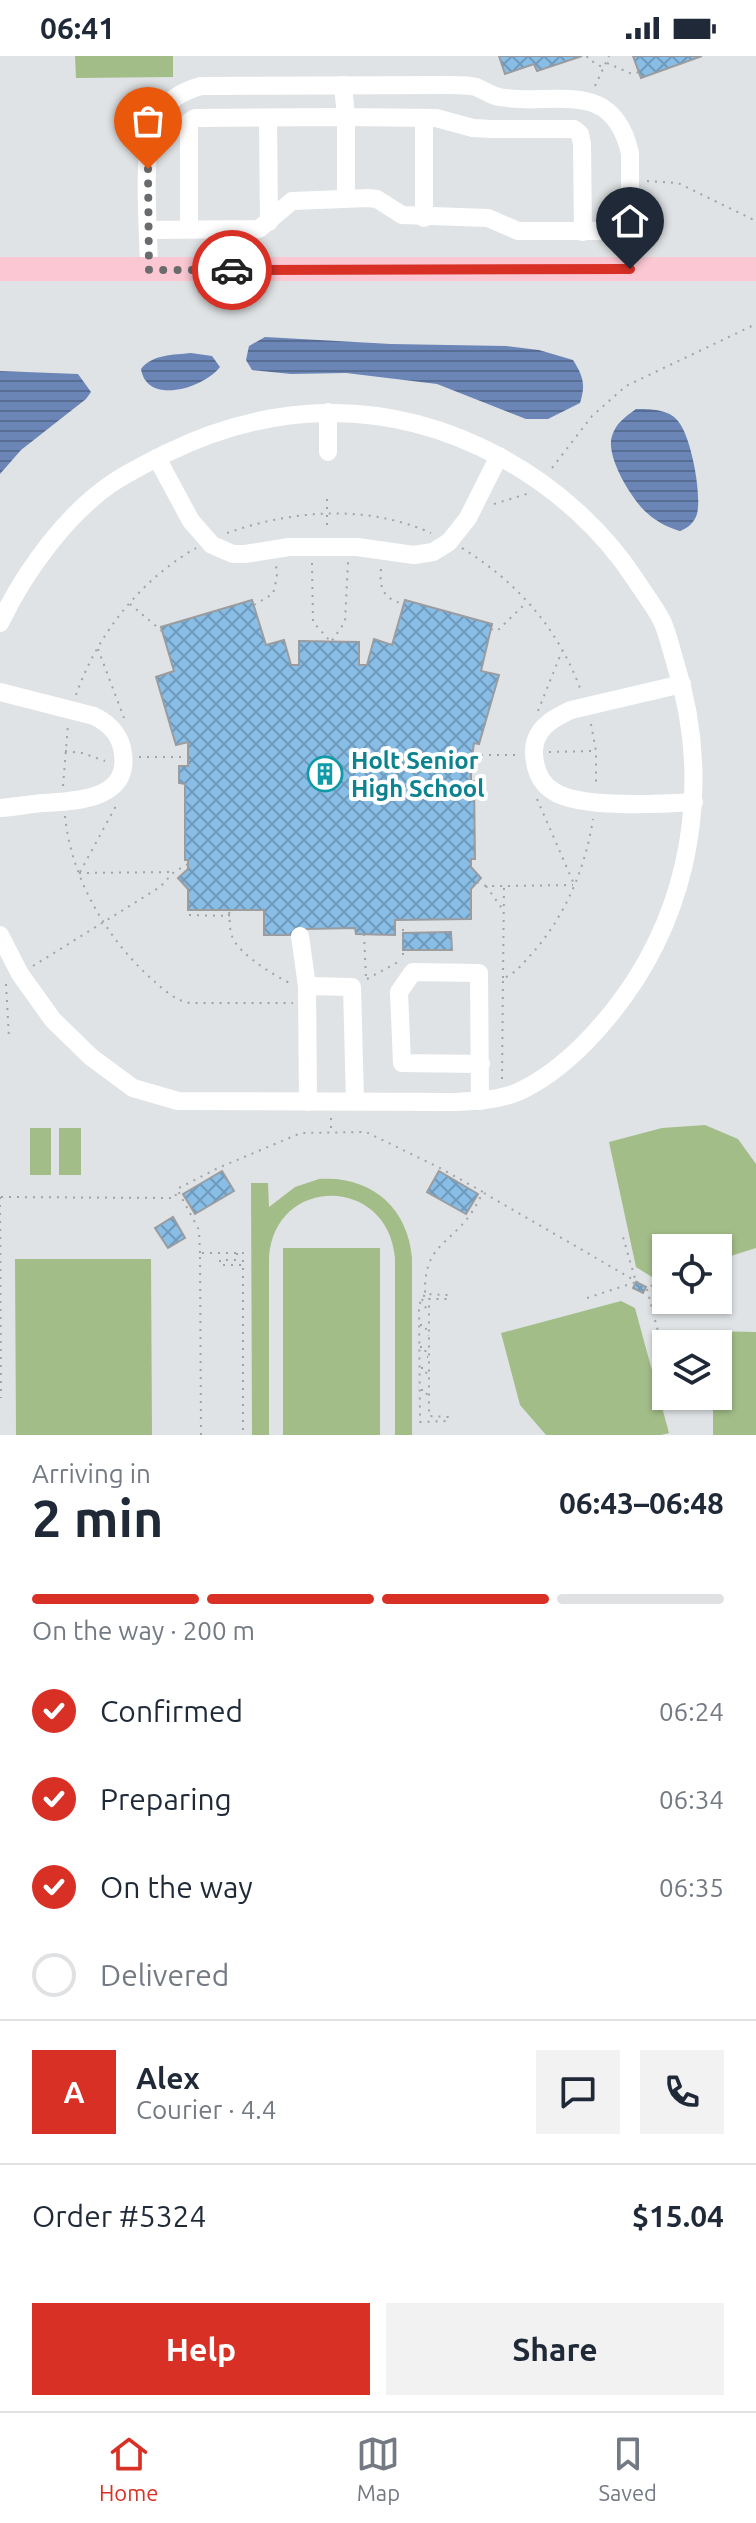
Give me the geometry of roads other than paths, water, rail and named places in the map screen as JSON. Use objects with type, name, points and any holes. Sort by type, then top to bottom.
[{"type":"main road","points":[[0,269],[756,269]]},
{"type":"lane","points":[[343,85],[346,198]]},
{"type":"lane","points":[[149,270],[148,151],[152,126],[166,104],[201,86],[343,85],[476,87],[496,97],[571,98],[604,108],[618,120],[626,134],[630,153],[630,269]]},
{"type":"lane","points":[[189,229],[191,119],[346,117],[436,118],[473,128],[574,129],[580,134],[582,144],[583,232]]},
{"type":"lane","points":[[424,118],[424,218]]},
{"type":"lane","points":[[268,119],[269,222]]},
{"type":"lane","points":[[149,230],[259,229],[292,201],[346,198],[377,199],[402,215],[488,218],[518,231],[630,231]]},
{"type":"lane","points":[[328,412],[328,452]]},
{"type":"lane","points":[[0,623],[13,595],[55,537],[115,481],[199,437],[248,423],[328,412],[419,425],[499,456],[543,482],[565,498],[603,535],[625,564],[662,621],[682,684],[692,731],[694,802],[691,842],[678,892],[645,965],[625,996],[576,1051],[541,1079],[516,1093],[480,1101],[178,1101],[133,1088],[91,1057],[12,977],[0,935]]},
{"type":"lane","points":[[157,458],[202,548],[245,554],[289,547],[357,547],[414,555],[459,546],[468,518],[499,456]]},
{"type":"lane","points":[[682,684],[586,706],[554,718],[540,729],[534,747],[535,766],[542,781],[552,791],[568,798],[657,804],[694,802]]},
{"type":"lane","points":[[0,692],[94,716],[106,722],[118,736],[124,763],[113,786],[100,796],[0,808]]},
{"type":"lane","points":[[300,936],[308,1102]]},
{"type":"lane","points":[[480,1101],[481,1064],[479,973],[413,972],[399,992],[402,1063],[481,1064]]},
{"type":"lane","points":[[303,991],[352,987],[355,1101]]},
{"type":"water","points":[[265,337],[506,346],[539,350],[573,360],[582,380],[583,391],[580,403],[548,419],[526,419],[437,384],[346,373],[291,374],[252,370],[246,360],[249,346]]},
{"type":"water","points":[[191,353],[212,356],[220,367],[202,381],[177,390],[154,387],[145,380],[141,369],[151,360]]},
{"type":"water","points":[[0,371],[78,374],[91,392],[21,450],[0,474]]},
{"type":"water","points":[[636,409],[670,414],[683,428],[687,439],[697,480],[698,505],[694,520],[680,531],[658,522],[641,507],[627,488],[612,455],[614,431]]},
{"type":"place","name":"Holt Senior High School","points":[[325,774]]}]
